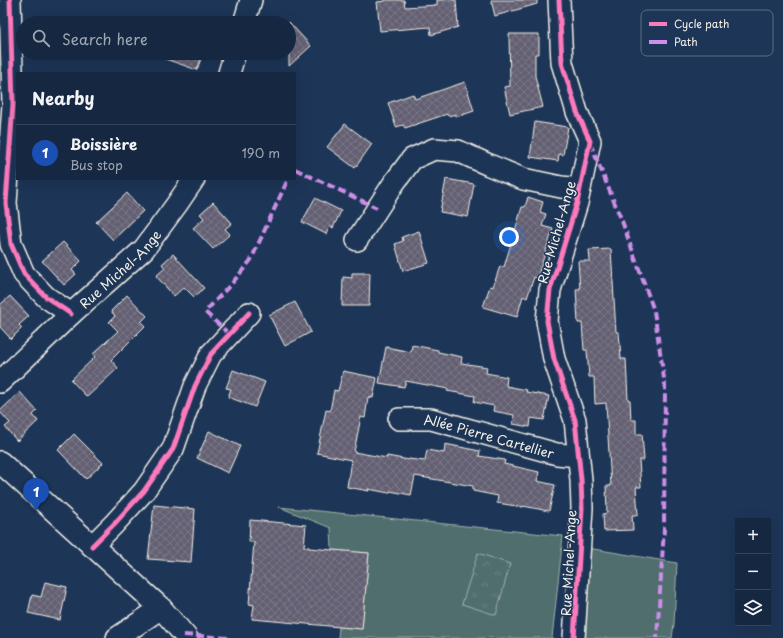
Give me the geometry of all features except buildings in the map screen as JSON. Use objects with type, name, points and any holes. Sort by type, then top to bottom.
[{"type":"street","points":[[10,0],[13,104],[6,203],[11,244],[24,274],[46,297],[71,314]]},
{"type":"street","points":[[246,16],[252,0]]},
{"type":"street","name":"Rue Michel-Ange","points":[[559,0],[562,63],[577,112],[590,141],[577,203],[550,290],[547,321],[554,359],[575,420],[581,480],[582,508],[574,638]]},
{"type":"street","points":[[230,72],[233,60]]},
{"type":"street","points":[[357,240],[394,183],[412,159],[434,149],[458,151],[489,166],[523,179],[560,187],[580,189]]},
{"type":"street","name":"Rue Michel-Ange","points":[[0,382],[71,314],[144,249],[193,180]]},
{"type":"street","points":[[92,546],[144,491],[173,449],[195,386],[211,354],[249,313]]},
{"type":"street","name":"Allée Pierre Cartellier","points":[[399,419],[431,419],[557,454],[578,456]]},
{"type":"street","points":[[0,462],[161,608],[186,638]]},
{"type":"street","points":[[117,638],[161,608]]},
{"type":"green space","points":[[279,507],[563,536],[552,638],[338,638],[339,627],[362,629],[369,553],[332,550],[331,528]]},
{"type":"green space","points":[[588,548],[677,563],[672,638],[582,638]]},
{"type":"green space","points":[[478,553],[510,564],[496,615],[462,604]]},
{"type":"marked path","points":[[590,143],[622,221],[654,311],[665,385],[664,529],[657,638]]},
{"type":"marked path","points":[[296,169],[377,208]]},
{"type":"marked path","points":[[229,334],[205,312],[251,260],[288,180]]},
{"type":"marked path","points":[[184,635],[229,638]]},
{"type":"cycle path","points":[[10,0],[13,104],[6,203],[11,244],[24,274],[46,297],[71,314]]},
{"type":"cycle path","points":[[559,0],[562,63],[577,112],[590,141],[577,203],[550,290],[547,321],[554,359],[575,420],[581,480],[582,508],[574,638]]},
{"type":"cycle path","points":[[92,546],[144,491],[173,449],[195,386],[211,354],[249,313]]},
{"type":"place","name":"Boissière","points":[[36,511]]}]
